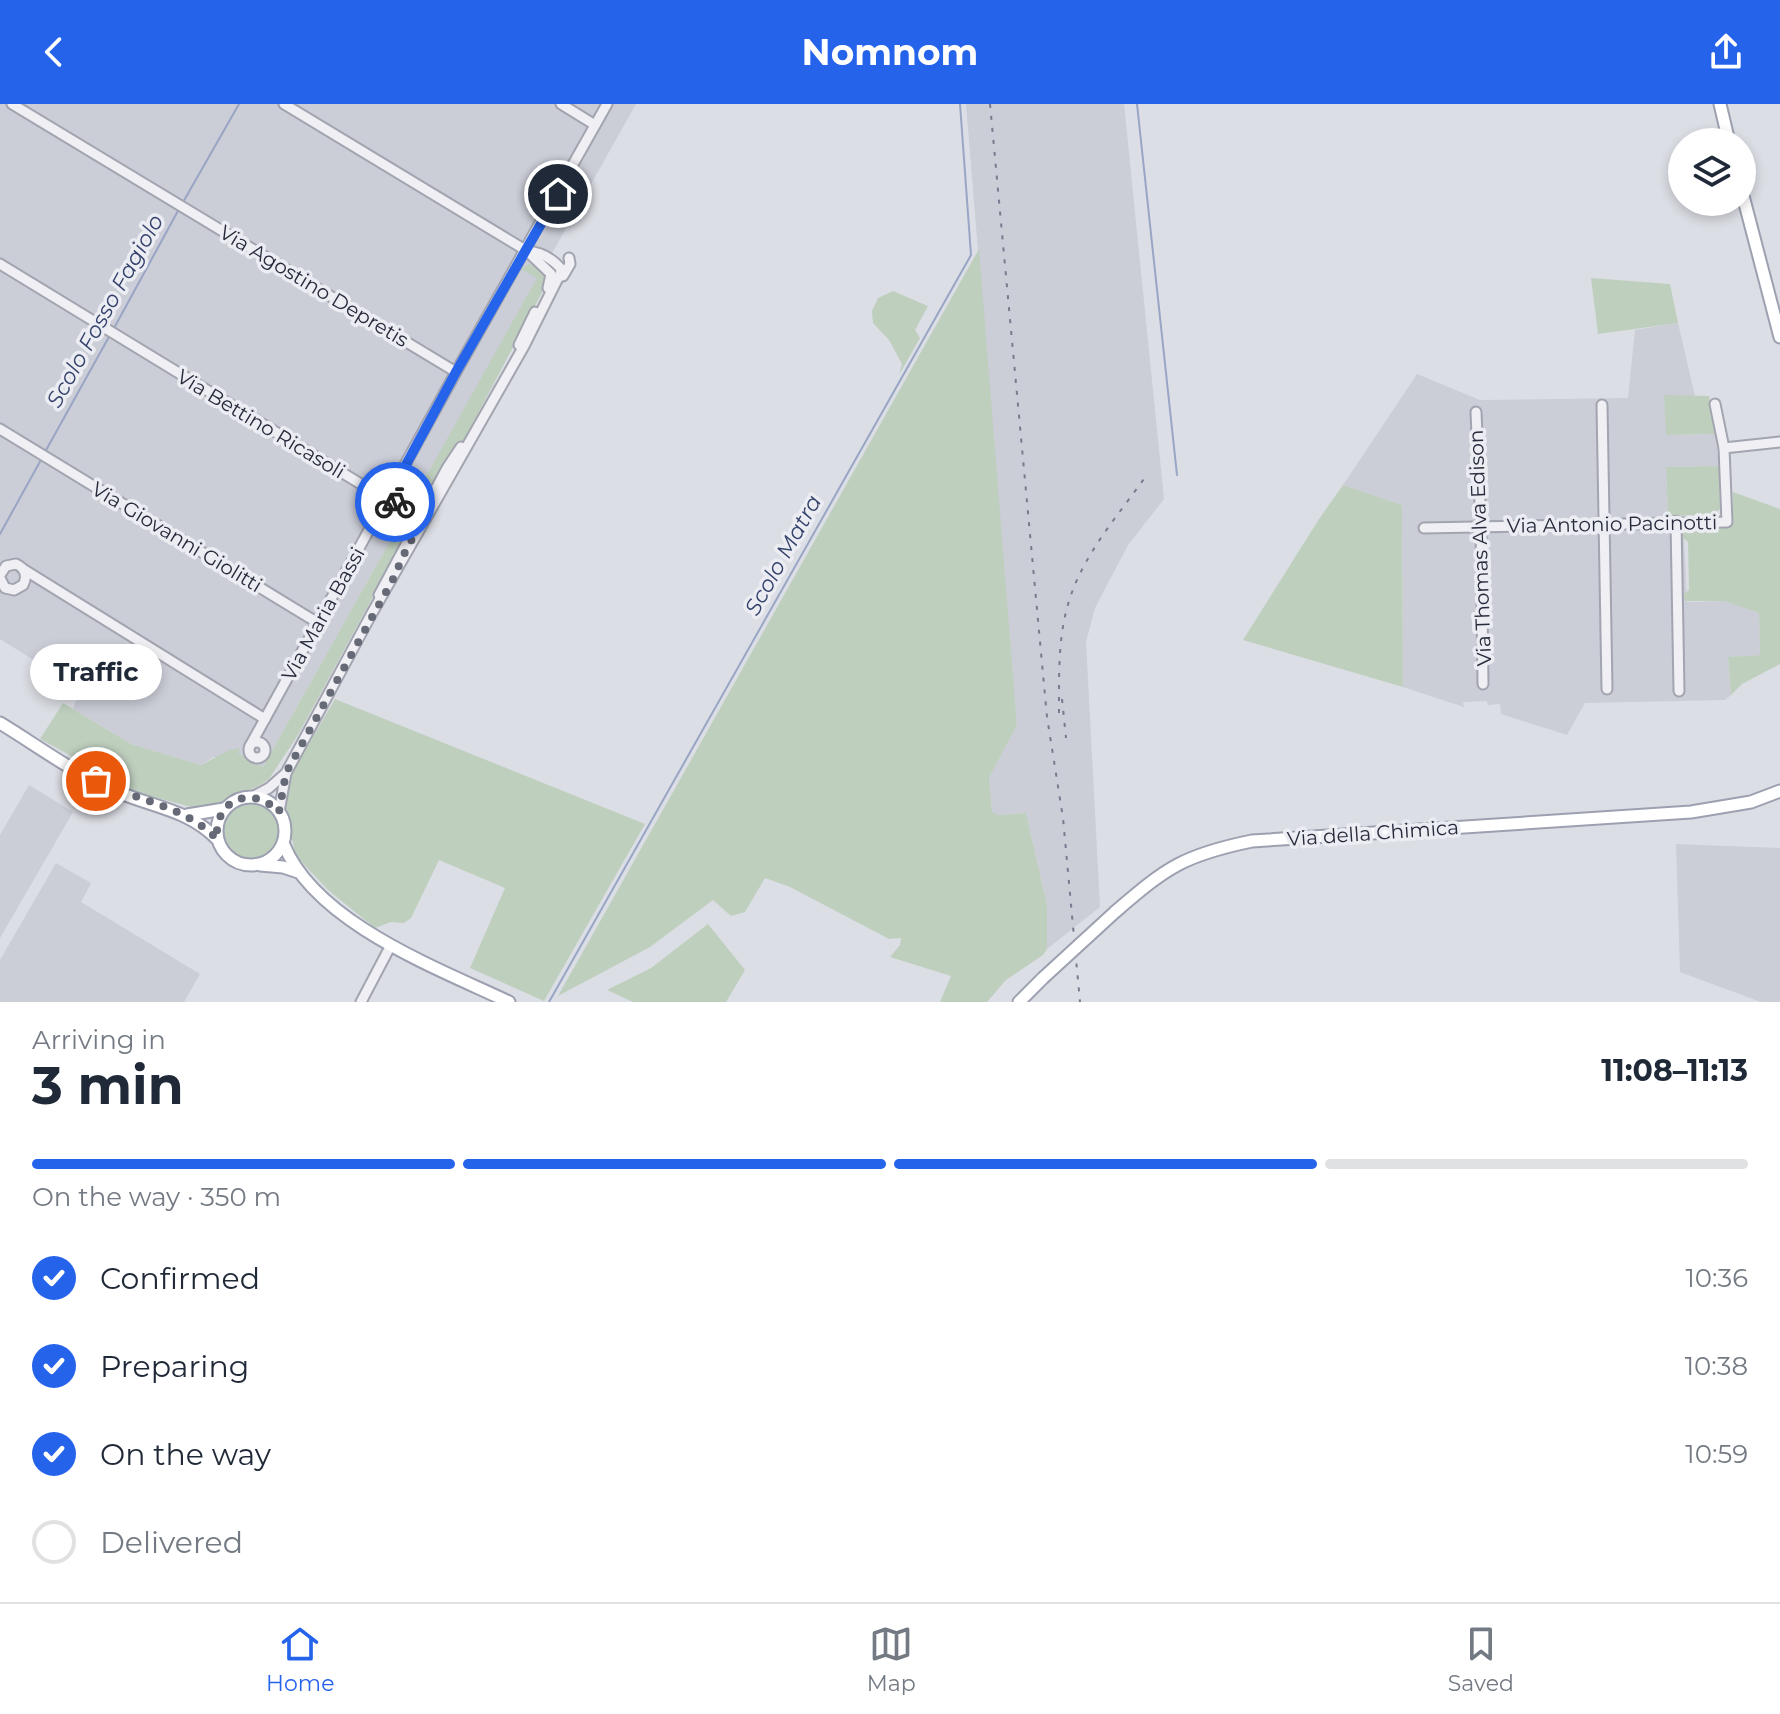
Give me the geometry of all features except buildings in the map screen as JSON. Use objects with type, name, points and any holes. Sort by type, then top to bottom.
[{"type":"main road","points":[[1720,104],[1726,128]]},
{"type":"main road","points":[[1748,216],[1780,337]]},
{"type":"main road","points":[[0,723],[118,792],[187,815],[203,825],[217,839],[223,852],[235,862],[283,867],[298,872]]},
{"type":"main road","name":"Via della Chimica","points":[[1019,1002],[1158,875],[1206,851],[1252,841],[1691,812],[1751,802],[1780,791]]},
{"type":"main road","points":[[187,815],[224,809],[238,799],[254,796],[268,801],[279,812],[285,825],[284,845],[298,872],[366,932],[509,1002]]},
{"type":"main road","points":[[217,839],[216,824],[224,809]]},
{"type":"main road","points":[[259,865],[272,859],[284,845]]},
{"type":"street","name":"Via Agostino Depretis","points":[[12,104],[456,372]]},
{"type":"street","points":[[284,104],[527,251],[547,269],[552,279],[525,330],[513,361]]},
{"type":"street","points":[[561,104],[595,125]]},
{"type":"street","name":"Via Maria Bassi","points":[[250,746],[607,104]]},
{"type":"street","points":[[279,812],[286,773],[372,613],[570,264],[569,258],[556,263],[537,252],[527,251]]},
{"type":"street","name":"Via Bettino Ricasoli","points":[[0,264],[407,511]]},
{"type":"street","points":[[1715,404],[1724,448],[1777,440]]},
{"type":"street","points":[[1602,405],[1607,689]]},
{"type":"street","name":"Via Thomas Alva Edison","points":[[1476,412],[1483,684]]},
{"type":"street","points":[[372,613],[389,571],[426,505],[447,468],[477,427]]},
{"type":"street","name":"Via Giovanni Giolitti","points":[[0,429],[318,623]]},
{"type":"street","name":"Via Antonio Pacinotti","points":[[1424,528],[1727,522],[1724,448]]},
{"type":"street","points":[[420,517],[426,514],[446,478],[455,469]]},
{"type":"street","points":[[407,511],[426,505]]},
{"type":"street","points":[[407,511],[420,517]]},
{"type":"street","points":[[407,511],[412,530]]},
{"type":"street","points":[[397,572],[422,520],[420,517]]},
{"type":"street","points":[[1676,521],[1679,691]]},
{"type":"street","points":[[23,569],[26,581],[20,588],[5,588],[0,577],[3,569],[10,564],[23,569],[265,719]]},
{"type":"street","points":[[254,796],[286,773]]},
{"type":"street","points":[[361,1002],[391,945]]},
{"type":"shaded area","points":[[0,104],[636,104],[263,767],[213,757],[201,765],[131,744],[73,709],[80,689],[0,639]]},
{"type":"shaded area","points":[[966,104],[1124,104],[1164,499],[1128,545],[1095,608],[1086,642],[1100,907],[1047,949],[1047,905],[1026,813],[996,815],[992,811],[989,778],[1017,725]]},
{"type":"shaded area","points":[[1678,323],[1695,396],[1664,396],[1667,435],[1715,434],[1719,466],[1666,467],[1668,516],[1683,516],[1687,602],[1724,601],[1759,613],[1760,655],[1728,657],[1731,695],[1725,700],[1585,703],[1567,735],[1501,714],[1500,704],[1463,702],[1464,707],[1403,687],[1402,505],[1343,485],[1417,374],[1480,400],[1628,398],[1635,330]]},
{"type":"shaded area","points":[[29,785],[73,812],[0,938],[0,835]]},
{"type":"shaded area","points":[[1676,844],[1780,848],[1780,1002],[1761,1002],[1680,972]]},
{"type":"shaded area","points":[[56,863],[91,883],[81,902],[200,974],[184,1002],[0,1002],[0,960]]},
{"type":"green space","points":[[979,249],[1017,725],[989,778],[992,811],[997,815],[1026,813],[1047,905],[1047,949],[1006,980],[987,1002],[940,1002],[951,976],[890,957],[900,945],[901,938],[889,939],[790,887],[765,878],[745,912],[731,916],[713,900],[650,947],[558,996]]},
{"type":"green space","points":[[530,264],[546,274],[546,285],[465,438],[423,503],[414,505],[402,501],[398,488],[415,496],[537,278],[521,269]]},
{"type":"green space","points":[[1591,278],[1670,284],[1678,323],[1598,334]]},
{"type":"green space","points":[[893,291],[928,306],[915,330],[920,338],[899,375],[902,364],[889,340],[873,323],[872,311],[878,298]]},
{"type":"green space","points":[[1664,395],[1709,396],[1715,434],[1666,435]]},
{"type":"green space","points":[[1719,466],[1720,509],[1713,515],[1668,516],[1666,467]]},
{"type":"green space","points":[[1343,485],[1402,505],[1403,687],[1243,640]]},
{"type":"green space","points":[[1733,492],[1780,509],[1780,664],[1742,684],[1731,695],[1728,657],[1760,655],[1759,613],[1724,601],[1685,601],[1683,595],[1689,590],[1688,542],[1683,534],[1690,528],[1731,526]]},
{"type":"green space","points":[[389,513],[405,520],[407,534],[298,735],[269,779],[257,787],[233,795],[217,806],[203,809],[191,807],[116,784],[40,739],[63,703],[131,744],[201,765],[229,750],[240,748],[238,753],[263,767],[398,527],[382,518]]},
{"type":"green space","points":[[335,699],[645,824],[544,1001],[470,968],[505,888],[439,860],[411,918],[404,923],[391,922],[375,928],[328,890],[296,856],[284,794],[289,778]]},
{"type":"green space","points":[[251,801],[272,810],[281,831],[272,852],[251,861],[230,852],[221,831],[230,810]]},
{"type":"green space","points":[[708,924],[745,970],[726,1002],[633,1002],[607,990],[651,968]]},
{"type":"waterway","name":"Scolo Fosso Fagiolo","points":[[182,204],[239,104]]},
{"type":"waterway","name":"Scolo Matra","points":[[549,1002],[971,255],[960,104]]},
{"type":"waterway","points":[[1137,104],[1177,475]]},
{"type":"waterway","name":"Scolo Fosso Fagiolo","points":[[113,330],[179,209]]},
{"type":"waterway","name":"Scolo Fosso Fagiolo","points":[[45,452],[110,335]]},
{"type":"waterway","name":"Scolo Fosso Fagiolo","points":[[0,534],[42,458]]},
{"type":"railway","points":[[990,104],[1047,717],[1063,818],[1080,1002]]},
{"type":"railway","points":[[1059,713],[1062,633],[1073,590],[1100,539],[1146,476]]},
{"type":"railway","points":[[1062,699],[1066,738]]},
{"type":"way so far","points":[[96,781],[118,792],[187,815],[217,839],[216,824],[224,809],[238,799],[254,796],[268,801],[279,812],[286,773],[397,572],[422,520],[416,511],[395,502]]},
{"type":"place","name":"Traffic","points":[[96,781]]},
{"type":"route","points":[[395,502],[387,500],[558,194]]}]
